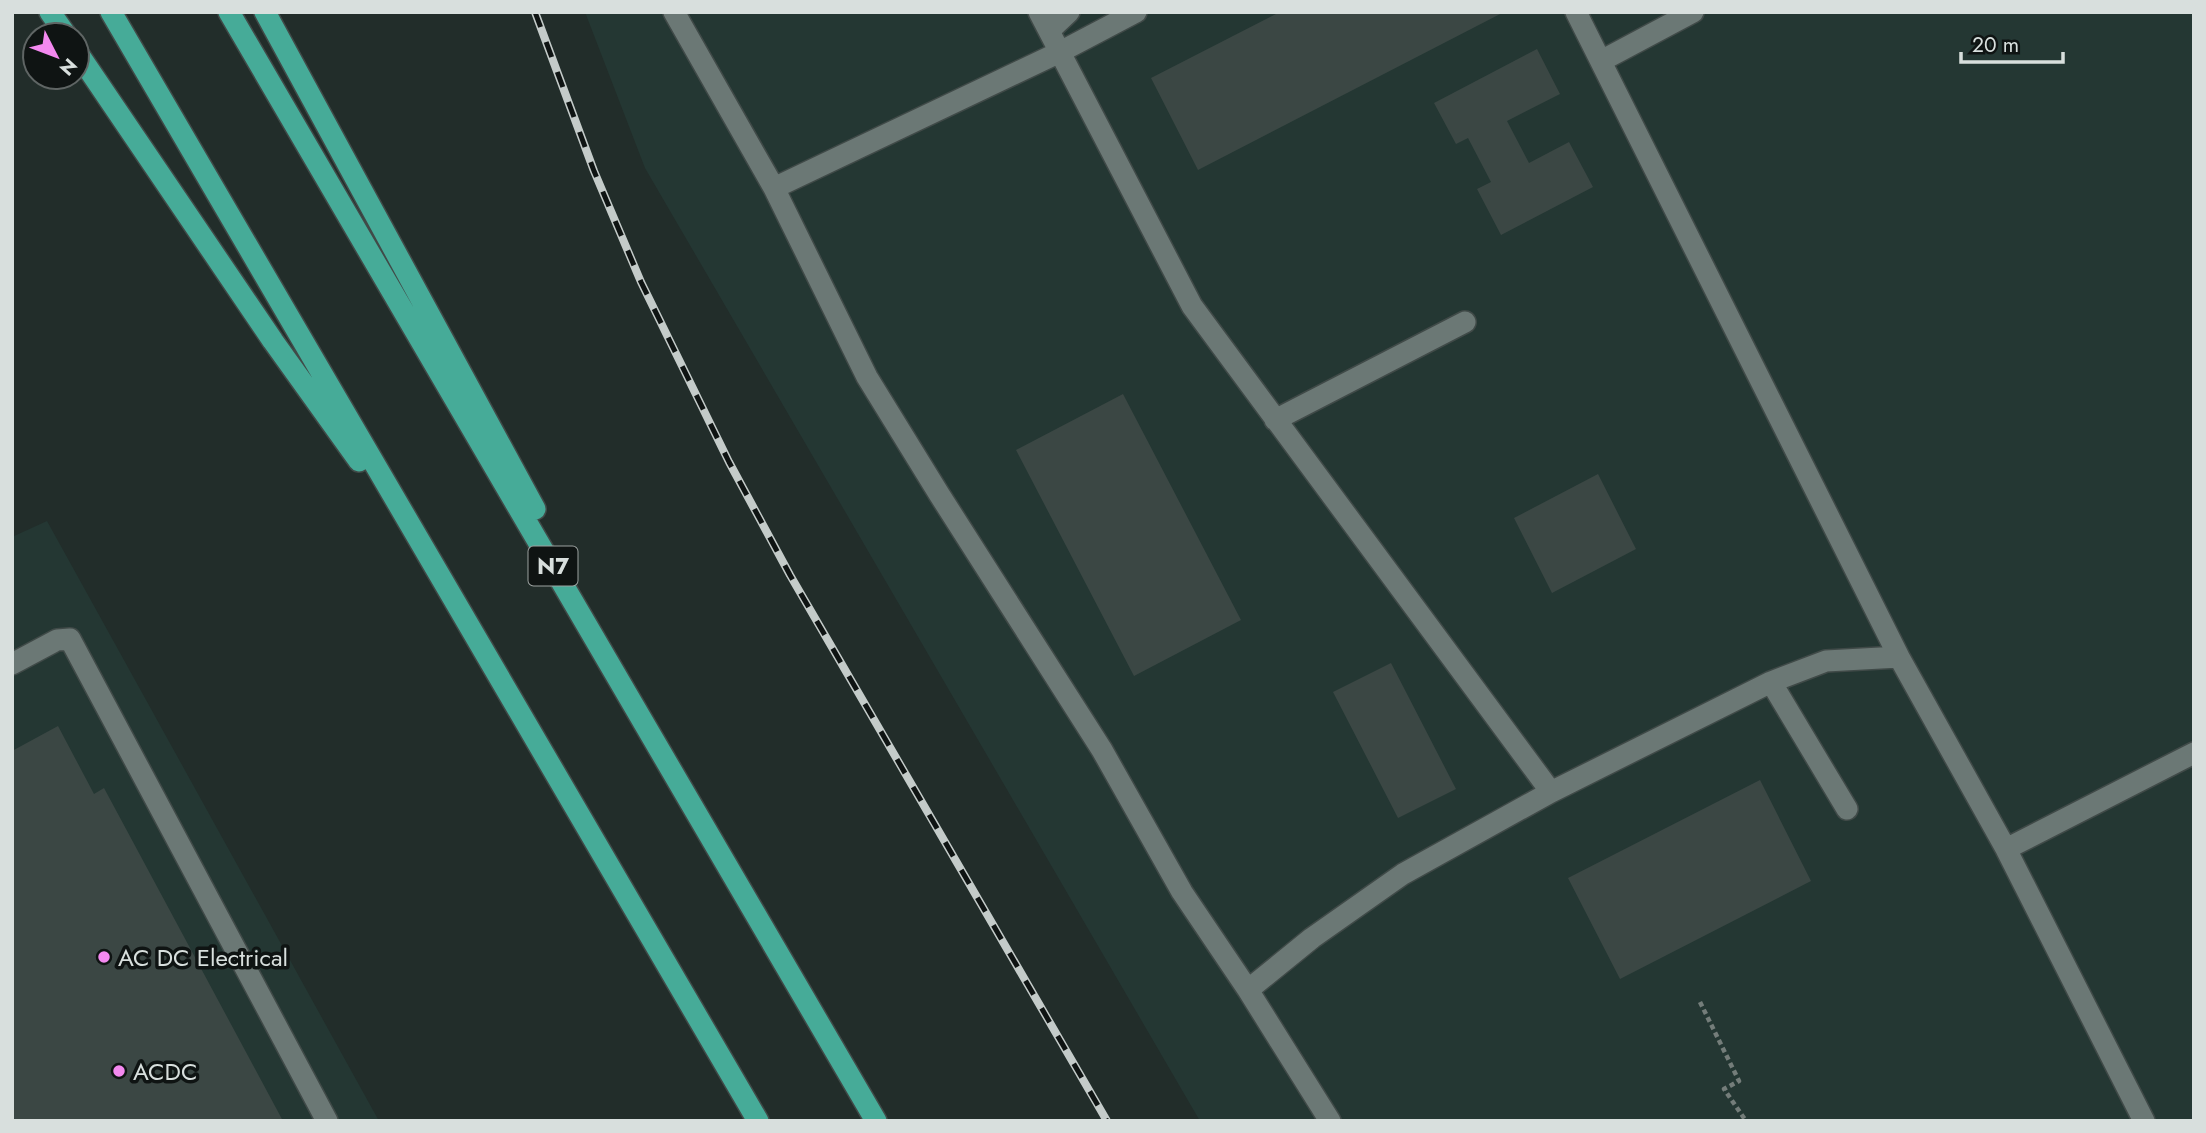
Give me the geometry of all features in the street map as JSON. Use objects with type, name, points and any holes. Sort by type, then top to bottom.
[{"type":"highway","points":[[111,12],[758,1121]]},
{"type":"highway","name":"N7","points":[[229,12],[876,1121]]},
{"type":"highway","points":[[265,12],[751,905]]},
{"type":"highway","points":[[91,73],[273,341],[434,565]]},
{"type":"lane","points":[[674,12],[774,188],[867,377],[1102,750],[1187,901],[1248,990],[1329,1121]]},
{"type":"lane","points":[[1069,12],[1044,22],[1192,306],[1550,792]]},
{"type":"lane","points":[[774,188],[1060,52],[1136,12]]},
{"type":"lane","points":[[1576,12],[1899,657],[2006,849],[2144,1121]]},
{"type":"lane","points":[[1601,61],[1693,12]]},
{"type":"lane","points":[[1275,420],[1465,322]]},
{"type":"lane","points":[[12,664],[57,640],[70,639],[327,1121]]},
{"type":"lane","points":[[1248,990],[1312,938],[1403,874],[1550,792],[1771,682],[1826,661],[1899,657]]},
{"type":"lane","points":[[1771,682],[1847,809]]},
{"type":"lane","points":[[2006,849],[2194,753]]},
{"type":"path","points":[[1700,1002],[1739,1081],[1724,1089],[1746,1121]]},
{"type":"shaded area","points":[[585,12],[2194,12],[2194,1121],[1200,1121],[645,168]]},
{"type":"shaded area","points":[[47,521],[379,1121],[12,1121],[12,537]]},
{"type":"building","points":[[1280,12],[1504,12],[1198,170],[1151,78]]},
{"type":"building","points":[[1537,49],[1560,94],[1507,121],[1529,163],[1569,142],[1593,187],[1501,235],[1477,189],[1491,182],[1468,138],[1456,144],[1434,103]]},
{"type":"building","points":[[1123,394],[1241,620],[1134,676],[1016,450]]},
{"type":"building","points":[[1598,474],[1636,549],[1552,593],[1514,518]]},
{"type":"building","points":[[1391,663],[1456,789],[1398,818],[1333,692]]},
{"type":"building","name":"AC DC Electrical","points":[[58,726],[94,794],[104,788],[283,1121],[12,1121],[12,751]]},
{"type":"building","points":[[1760,780],[1811,881],[1620,979],[1568,878]]},
{"type":"railway","points":[[535,12],[594,171],[641,282],[729,462],[790,575],[1107,1121]]},
{"type":"place","name":"AC DC Electrical","points":[[104,957]]},
{"type":"place","name":"ACDC","points":[[119,1071]]}]
